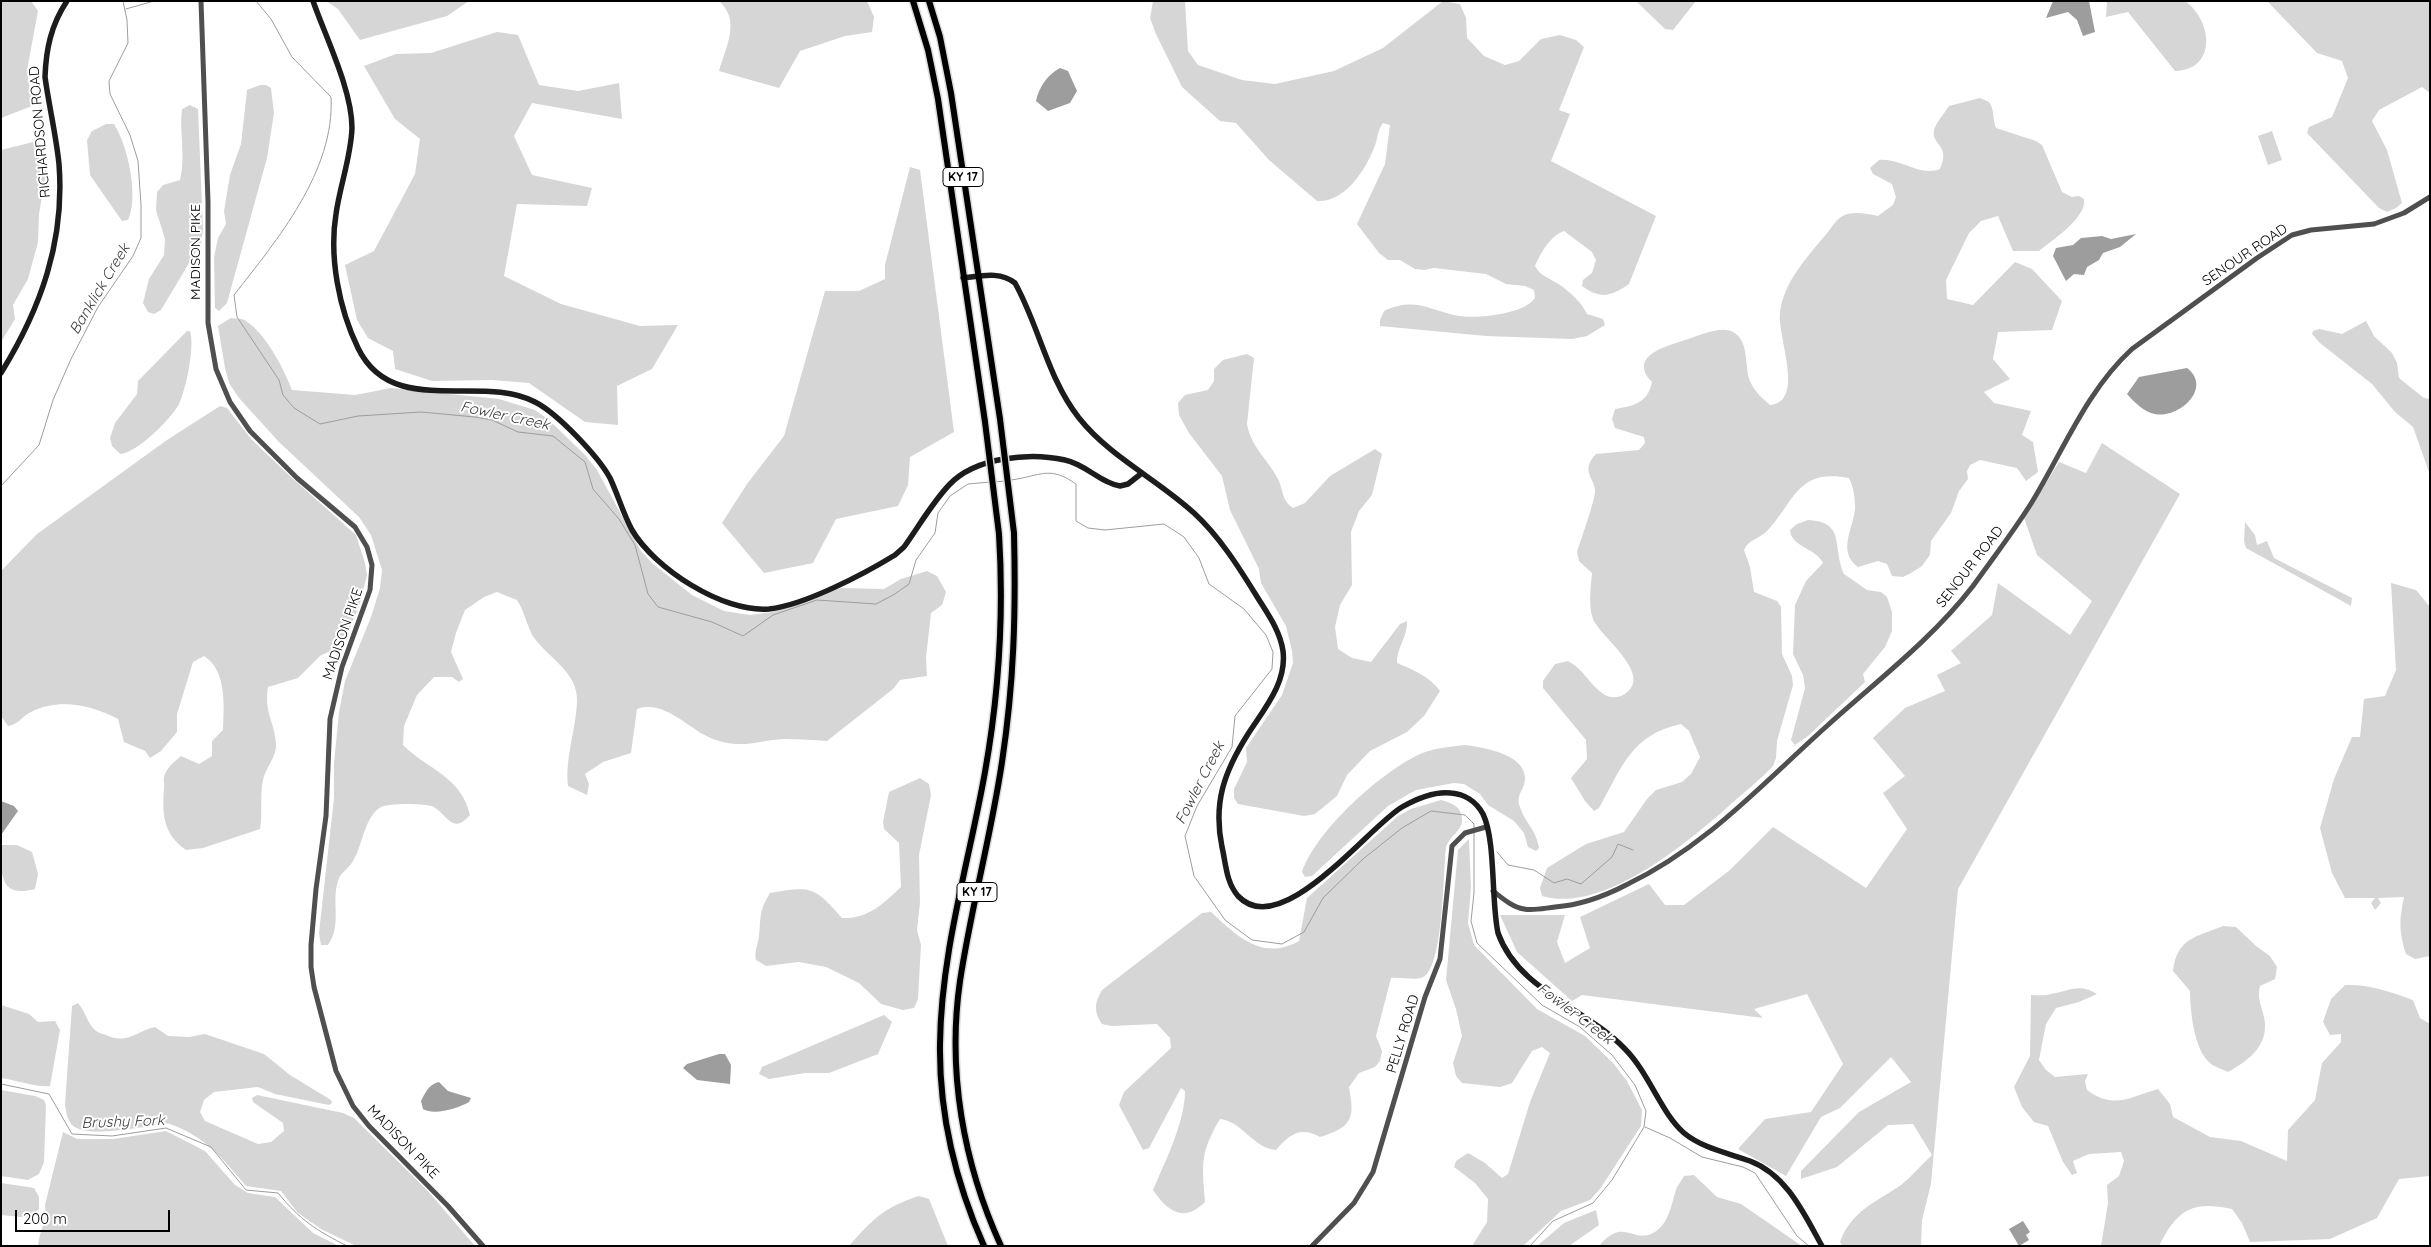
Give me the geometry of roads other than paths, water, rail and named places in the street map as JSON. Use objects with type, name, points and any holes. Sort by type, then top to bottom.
[{"type":"main road","name":"RICHARDSON ROAD","points":[[1,373],[19,344],[40,298],[56,240],[60,201],[59,163],[46,85],[46,63],[48,43],[54,24],[67,1]]},
{"type":"main road","points":[[313,1],[350,110],[349,152],[336,211],[334,242],[339,286],[352,334],[362,356],[375,371],[394,383],[439,392],[515,394],[535,402],[550,412],[602,466],[609,477],[629,523],[644,547],[672,573],[693,586],[736,604],[758,609],[786,606],[815,595],[895,555],[904,547],[950,484],[962,475],[984,465],[1032,457],[1061,459],[1120,486],[1128,484],[1142,473]]},
{"type":"main road","name":"KY 17","points":[[914,1],[928,50],[938,99],[985,422],[999,534],[1002,604],[992,729],[947,967],[940,1043],[943,1094],[951,1147],[966,1201],[984,1246]]},
{"type":"main road","name":"KY 17","points":[[929,1],[940,37],[950,84],[1000,419],[1014,533],[1016,606],[1013,686],[1002,764],[960,982],[955,1045],[958,1094],[965,1139],[983,1202],[1001,1246]]},
{"type":"main road","points":[[963,278],[998,275],[1009,278],[1015,284],[1067,401],[1099,440],[1193,512],[1212,531],[1242,572],[1274,623],[1280,638],[1284,660],[1279,682],[1235,757],[1218,806],[1218,823],[1226,870],[1229,882],[1238,896],[1260,906],[1271,906],[1292,898],[1314,885],[1400,808],[1433,794],[1457,794],[1467,798],[1475,803],[1482,813],[1486,827],[1498,933],[1503,947],[1514,963],[1537,984],[1624,1047],[1648,1078],[1671,1118],[1684,1132],[1705,1145],[1763,1167],[1780,1180],[1793,1196],[1822,1246]]},
{"type":"street","name":"MADISON PIKE","points":[[201,1],[208,202],[208,323],[216,369],[230,402],[250,431],[296,478],[355,527],[367,547],[372,564],[370,590],[342,667],[330,719],[326,816],[312,929],[311,967],[314,987],[336,1071],[353,1106],[369,1126],[448,1206],[483,1246]]},
{"type":"street","name":"SENOUR ROAD","points":[[1493,890],[1514,906],[1524,909],[1580,904],[1604,896],[1649,874],[1686,851],[1732,815],[1877,683],[1932,630],[1970,588],[2027,510],[2084,412],[2111,372],[2128,353],[2257,258],[2292,235],[2311,230],[2374,224],[2404,213],[2430,197]]},
{"type":"street","name":"PELLY ROAD","points":[[1312,1246],[1354,1203],[1372,1172],[1425,997],[1440,959],[1452,846],[1465,833],[1486,827]]},
{"type":"waterway","name":"Banklick Creek","points":[[1,486],[39,445],[53,400],[71,359],[98,307],[133,256],[141,238],[138,161],[130,135],[110,94],[109,81],[128,43],[127,20],[123,1]]},
{"type":"waterway","name":"Fowler Creek","points":[[126,9],[154,1]]},
{"type":"waterway","name":"Fowler Creek","points":[[256,1],[271,19],[292,57],[331,97],[330,124],[324,151],[313,178],[285,228],[234,295],[237,317],[279,380],[283,395],[294,408],[320,424],[358,416],[421,412],[492,420],[518,432],[553,436],[585,462],[593,489],[619,519],[635,545],[648,594],[658,607],[712,622],[743,636],[773,615],[817,600],[876,604],[895,594],[909,584],[916,560],[935,533],[938,513],[950,496],[968,484],[990,482]]},
{"type":"waterway","name":"Fowler Creek","points":[[1011,480],[1045,473],[1067,478],[1076,484],[1076,521],[1088,528],[1105,530],[1164,524],[1184,537],[1199,558],[1209,584],[1244,609],[1266,635],[1273,652],[1272,669],[1235,716],[1232,747],[1197,806],[1185,836],[1194,876],[1225,920],[1252,940],[1282,944],[1304,932],[1323,898],[1363,859],[1402,828],[1431,811],[1465,815],[1474,824],[1474,829]]},
{"type":"waterway","name":"Fowler Creek","points":[[994,482],[1005,481]]},
{"type":"waterway","name":"Fowler Creek","points":[[1474,833],[1474,893],[1471,921],[1477,943],[1542,1005],[1580,1027],[1612,1055],[1635,1085],[1646,1111],[1644,1127],[1612,1180],[1593,1203],[1553,1221],[1530,1246]]},
{"type":"waterway","points":[[1497,852],[1508,865],[1534,870],[1554,883],[1567,879],[1581,884],[1612,857],[1618,844],[1633,850]]},
{"type":"waterway","name":"Brushy Fork","points":[[1,1084],[49,1094],[72,1134],[112,1136],[166,1128],[211,1147],[246,1190],[278,1193],[309,1224],[347,1246]]},
{"type":"waterway","points":[[1645,1127],[1670,1138],[1702,1157],[1743,1167],[1755,1173],[1797,1236],[1809,1246]]}]
